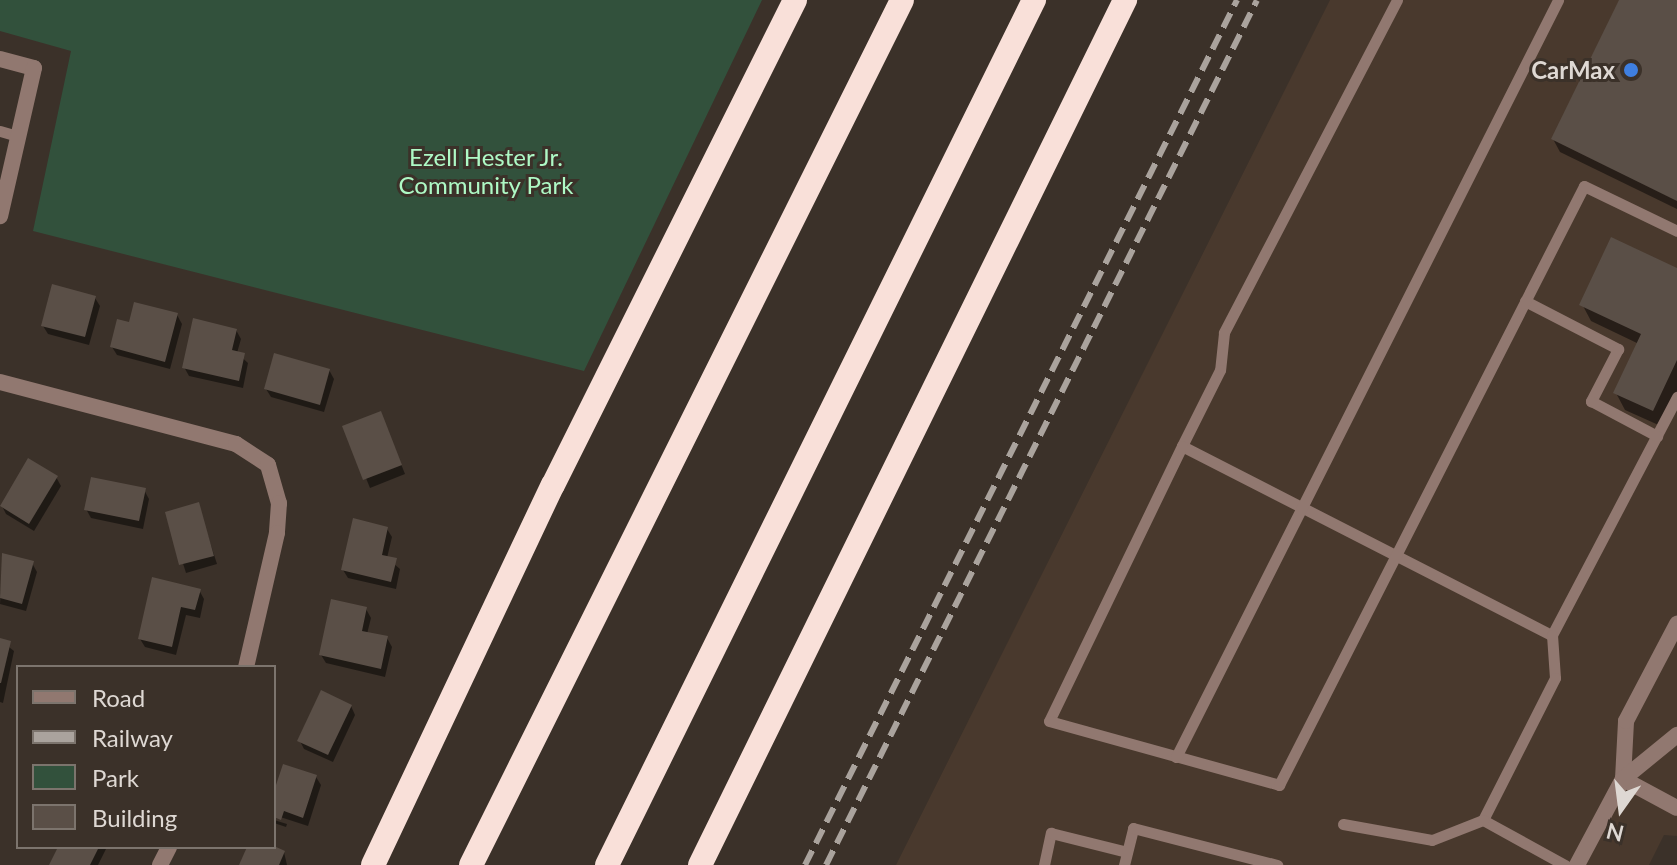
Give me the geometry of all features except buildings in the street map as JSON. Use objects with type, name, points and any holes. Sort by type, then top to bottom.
[{"type":"highway","points":[[373,865],[553,485],[795,0]]},
{"type":"highway","points":[[471,865],[902,0]]},
{"type":"highway","points":[[607,865],[1034,0]]},
{"type":"highway","points":[[700,865],[1125,0]]},
{"type":"street","points":[[0,59],[34,68],[0,216]]},
{"type":"street","points":[[0,382],[236,444],[268,465],[279,503],[277,533],[246,665]]},
{"type":"street","points":[[1623,779],[1626,721],[1677,624]]},
{"type":"street","points":[[1577,865],[1623,779],[1677,735]]},
{"type":"street","points":[[1623,779],[1677,808]]},
{"type":"lane","points":[[1397,0],[1224,333],[1220,370],[1049,721],[1279,785],[1392,556],[1584,186],[1677,231]]},
{"type":"lane","points":[[1176,757],[1558,0]]},
{"type":"lane","points":[[0,131],[17,136]]},
{"type":"lane","points":[[1525,301],[1618,349],[1591,401],[1657,436]]},
{"type":"lane","points":[[1343,824],[1432,840],[1483,820],[1555,678],[1552,635],[1677,397]]},
{"type":"lane","points":[[1182,446],[1392,556],[1552,635]]},
{"type":"lane","points":[[1483,820],[1565,865]]},
{"type":"lane","points":[[1124,865],[1133,828],[1277,865]]},
{"type":"lane","points":[[1044,865],[1051,833],[1127,852]]},
{"type":"shaded area","points":[[1330,0],[1677,0],[1677,836],[1664,835],[1649,865],[896,865]]},
{"type":"green space","name":"Ezell Hester Jr. Community Park","points":[[0,0],[762,0],[584,371],[33,231],[71,51],[0,31]]},
{"type":"railway","points":[[805,865],[1237,0]]},
{"type":"railway","points":[[826,865],[1257,0]]},
{"type":"place","name":"CarMax","points":[[1631,70]]}]
